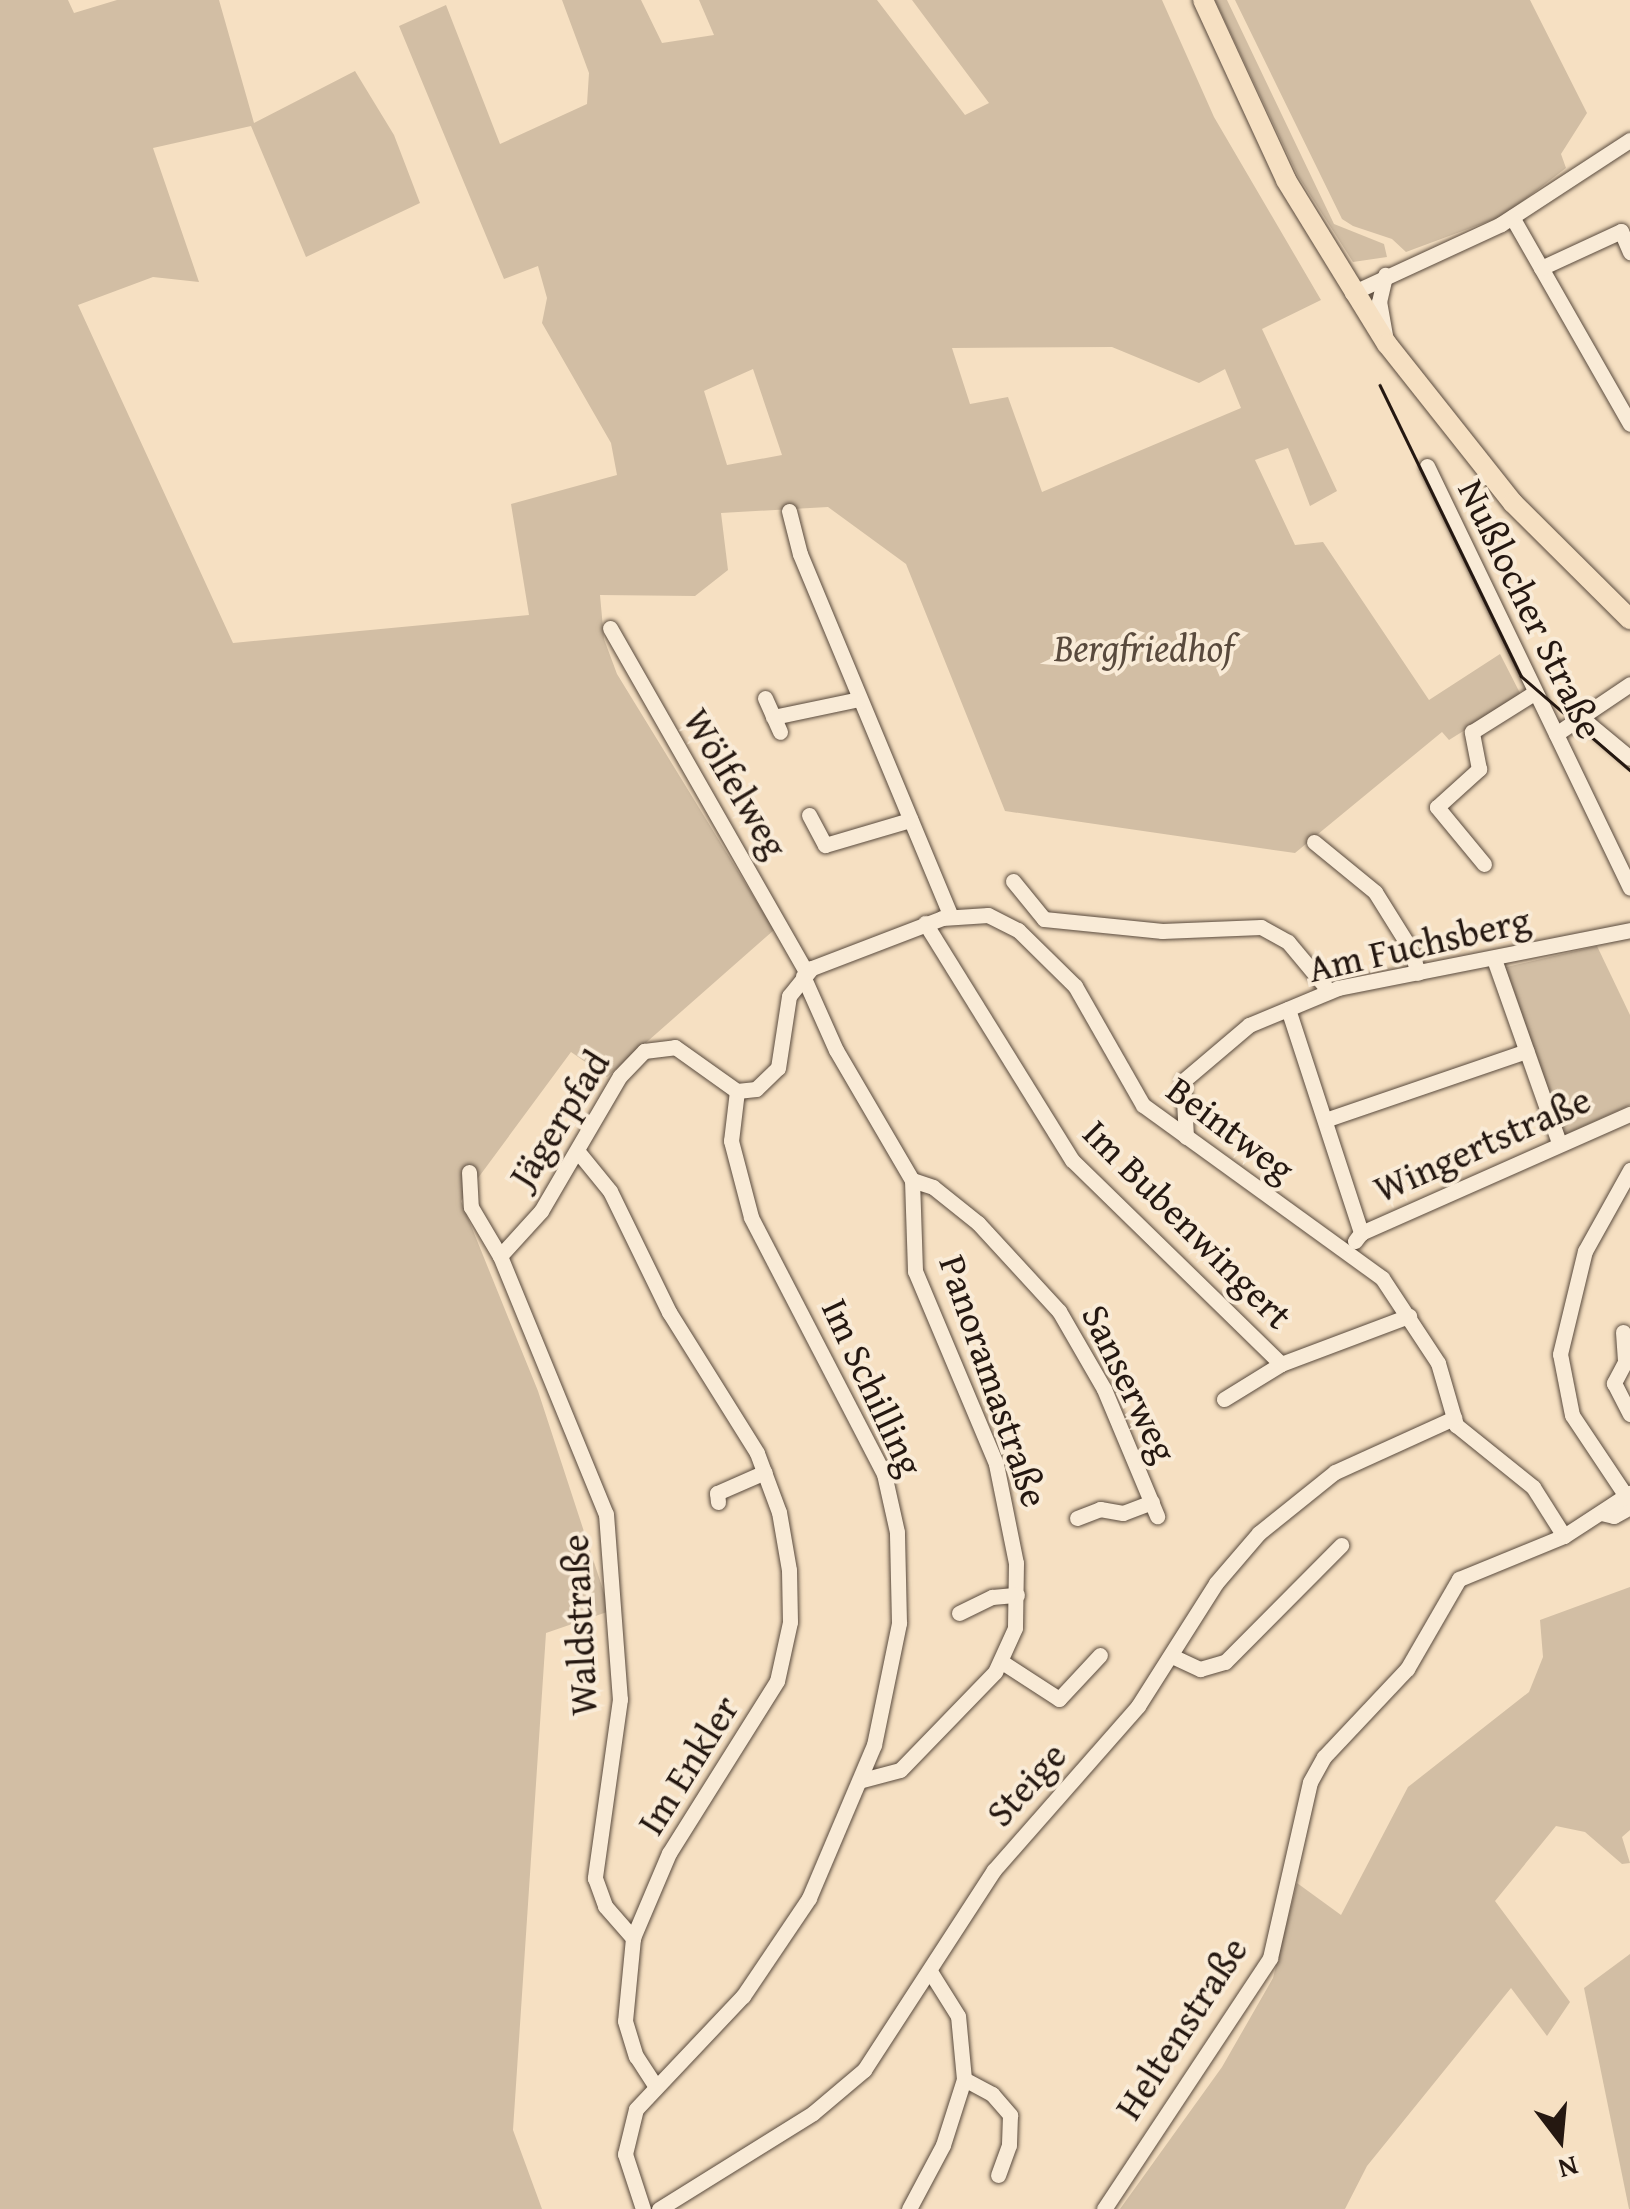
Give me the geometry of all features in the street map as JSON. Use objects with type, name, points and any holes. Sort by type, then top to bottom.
[{"type":"main road","points":[[1203,0],[1286,180],[1352,293],[1387,344],[1513,504],[1630,619]]},
{"type":"street","points":[[1352,293],[1512,217],[1630,140]]},
{"type":"street","points":[[1512,217],[1623,396],[1630,424]]},
{"type":"street","points":[[1541,268],[1626,229],[1630,252]]},
{"type":"street","points":[[1385,276],[1380,302],[1387,344]]},
{"type":"street","name":"Nußlocher Straße","points":[[1426,466],[1630,888]]},
{"type":"street","points":[[789,510],[859,699],[950,916]]},
{"type":"street","name":"Wölfelweg","points":[[610,628],[805,974]]},
{"type":"street","points":[[1556,734],[1630,684]]},
{"type":"street","points":[[1484,864],[1437,807],[1479,769],[1472,732],[1534,693]]},
{"type":"street","points":[[765,698],[776,724],[859,699]]},
{"type":"street","points":[[1573,725],[1589,724],[1630,758]]},
{"type":"street","points":[[809,815],[828,850],[910,820]]},
{"type":"street","points":[[1314,842],[1375,892],[1410,948],[1418,974]]},
{"type":"street","points":[[1014,881],[1044,918],[1162,932],[1261,927],[1288,942],[1329,991]]},
{"type":"street","name":"Beintweg","points":[[805,974],[950,916],[988,915],[1018,930],[1086,1001],[1134,1096],[1382,1278],[1438,1363],[1454,1418]]},
{"type":"street","name":"Im Bubenwingert","points":[[925,923],[1072,1160],[1281,1364]]},
{"type":"street","name":"Am Fuchsberg","points":[[1186,1137],[1186,1078],[1242,1029],[1329,991],[1630,930]]},
{"type":"street","points":[[1494,958],[1559,1143]]},
{"type":"street","points":[[738,1091],[761,1087],[778,1068],[788,1000],[805,974]]},
{"type":"street","name":"Panoramastraße","points":[[805,974],[836,1050],[912,1180],[915,1271],[996,1464],[1017,1596],[1012,1641],[1002,1662],[916,1758],[881,1780],[862,1780]]},
{"type":"street","points":[[1288,1008],[1361,1232],[1346,1252]]},
{"type":"street","name":"Jägerpfad","points":[[468,1172],[470,1205],[500,1256],[541,1211],[579,1153],[620,1076],[650,1048],[686,1052],[738,1091]]},
{"type":"street","points":[[1325,1120],[1526,1050]]},
{"type":"street","name":"Im Schilling","points":[[738,1091],[731,1141],[751,1217],[876,1454],[894,1512],[899,1623],[862,1780]]},
{"type":"street","name":"Wingertstraße","points":[[1361,1232],[1630,1114]]},
{"type":"street","name":"Im Enkler","points":[[579,1153],[610,1191],[669,1312],[765,1472],[789,1570],[790,1622],[780,1673],[670,1853],[633,1938],[625,2021],[636,2056],[655,2085]]},
{"type":"street","points":[[1629,1499],[1572,1416],[1560,1354],[1586,1250],[1630,1170]]},
{"type":"street","name":"Sanserweg","points":[[912,1180],[934,1186],[978,1222],[1059,1310],[1104,1389],[1154,1509],[1124,1514],[1100,1509],[1077,1518]]},
{"type":"street","name":"Waldstraße","points":[[500,1256],[606,1514],[620,1699],[595,1878],[605,1906],[633,1938]]},
{"type":"street","name":"Im Bubenwingert","points":[[1224,1399],[1281,1364],[1409,1316]]},
{"type":"street","points":[[1623,1332],[1626,1353],[1614,1383],[1630,1414]]},
{"type":"street","points":[[1454,1418],[1542,1497],[1564,1536]]},
{"type":"street","name":"Steige","points":[[659,2209],[848,2086],[888,2041],[994,1870],[1174,1657],[1216,1582],[1290,1504],[1352,1464],[1454,1418]]},
{"type":"street","points":[[715,1494],[765,1472]]},
{"type":"street","name":"Heltenstraße","points":[[1104,2209],[1270,1958],[1310,1782],[1324,1757],[1408,1668],[1459,1579],[1564,1536],[1629,1499]]},
{"type":"street","points":[[1174,1657],[1200,1669],[1225,1662],[1341,1546]]},
{"type":"street","points":[[958,1613],[992,1597],[1017,1596]]},
{"type":"street","points":[[1002,1662],[1059,1699],[1100,1655]]},
{"type":"street","points":[[643,2209],[626,2141],[636,2108],[766,1966],[809,1898],[862,1780]]},
{"type":"street","points":[[908,2209],[943,2145],[964,2079],[958,2016],[930,1974]]},
{"type":"street","points":[[964,2079],[998,2099],[1010,2115],[1012,2135],[998,2175]]},
{"type":"green space","name":"Bergfriedhof","points":[[0,0],[68,0],[74,13],[117,0],[219,0],[254,123],[355,71],[394,135],[420,203],[306,257],[251,126],[153,148],[199,282],[153,277],[78,305],[233,643],[529,615],[511,504],[617,475],[611,443],[542,323],[547,298],[538,266],[504,279],[399,26],[446,5],[500,144],[587,104],[589,73],[562,0],[641,0],[662,43],[714,35],[699,0],[877,0],[965,115],[989,103],[912,0],[1162,0],[1214,117],[1321,300],[1262,329],[1337,491],[1310,506],[1288,448],[1255,460],[1295,545],[1323,542],[1429,700],[1500,654],[1521,695],[1449,740],[1442,732],[1295,853],[1005,811],[906,564],[828,507],[721,513],[728,570],[695,596],[600,595],[604,639],[617,674],[774,930],[607,1077],[571,1052],[461,1201],[538,1391],[610,1611],[546,1633],[513,2130],[542,2209],[0,2209]],"holes":[[[1112,347],[1199,383],[1225,369],[1241,408],[1042,492],[1008,397],[970,404],[952,348]],[[753,369],[782,455],[727,465],[704,391]]]},
{"type":"green space","points":[[1215,0],[1227,0],[1334,224],[1384,244],[1387,257],[1353,262],[1298,176]]},
{"type":"green space","points":[[1235,0],[1530,0],[1587,113],[1561,154],[1566,168],[1503,216],[1406,252],[1392,239],[1353,226],[1342,219]]},
{"type":"green space","points":[[1597,946],[1630,1015],[1630,1105],[1562,1136],[1502,968]]},
{"type":"green space","points":[[1630,1587],[1630,1830],[1622,1837],[1630,1863],[1622,1864],[1585,1832],[1556,1826],[1495,1901],[1570,2002],[1547,2036],[1511,1988],[1367,2166],[1345,2209],[1120,2209],[1222,2067],[1273,1978],[1297,1883],[1341,1915],[1408,1787],[1529,1692],[1543,1657],[1540,1620]]},
{"type":"green space","points":[[1630,1954],[1630,2209],[1629,2209],[1584,1988]]},
{"type":"tram line","points":[[1380,385],[1521,676],[1630,770]]}]
